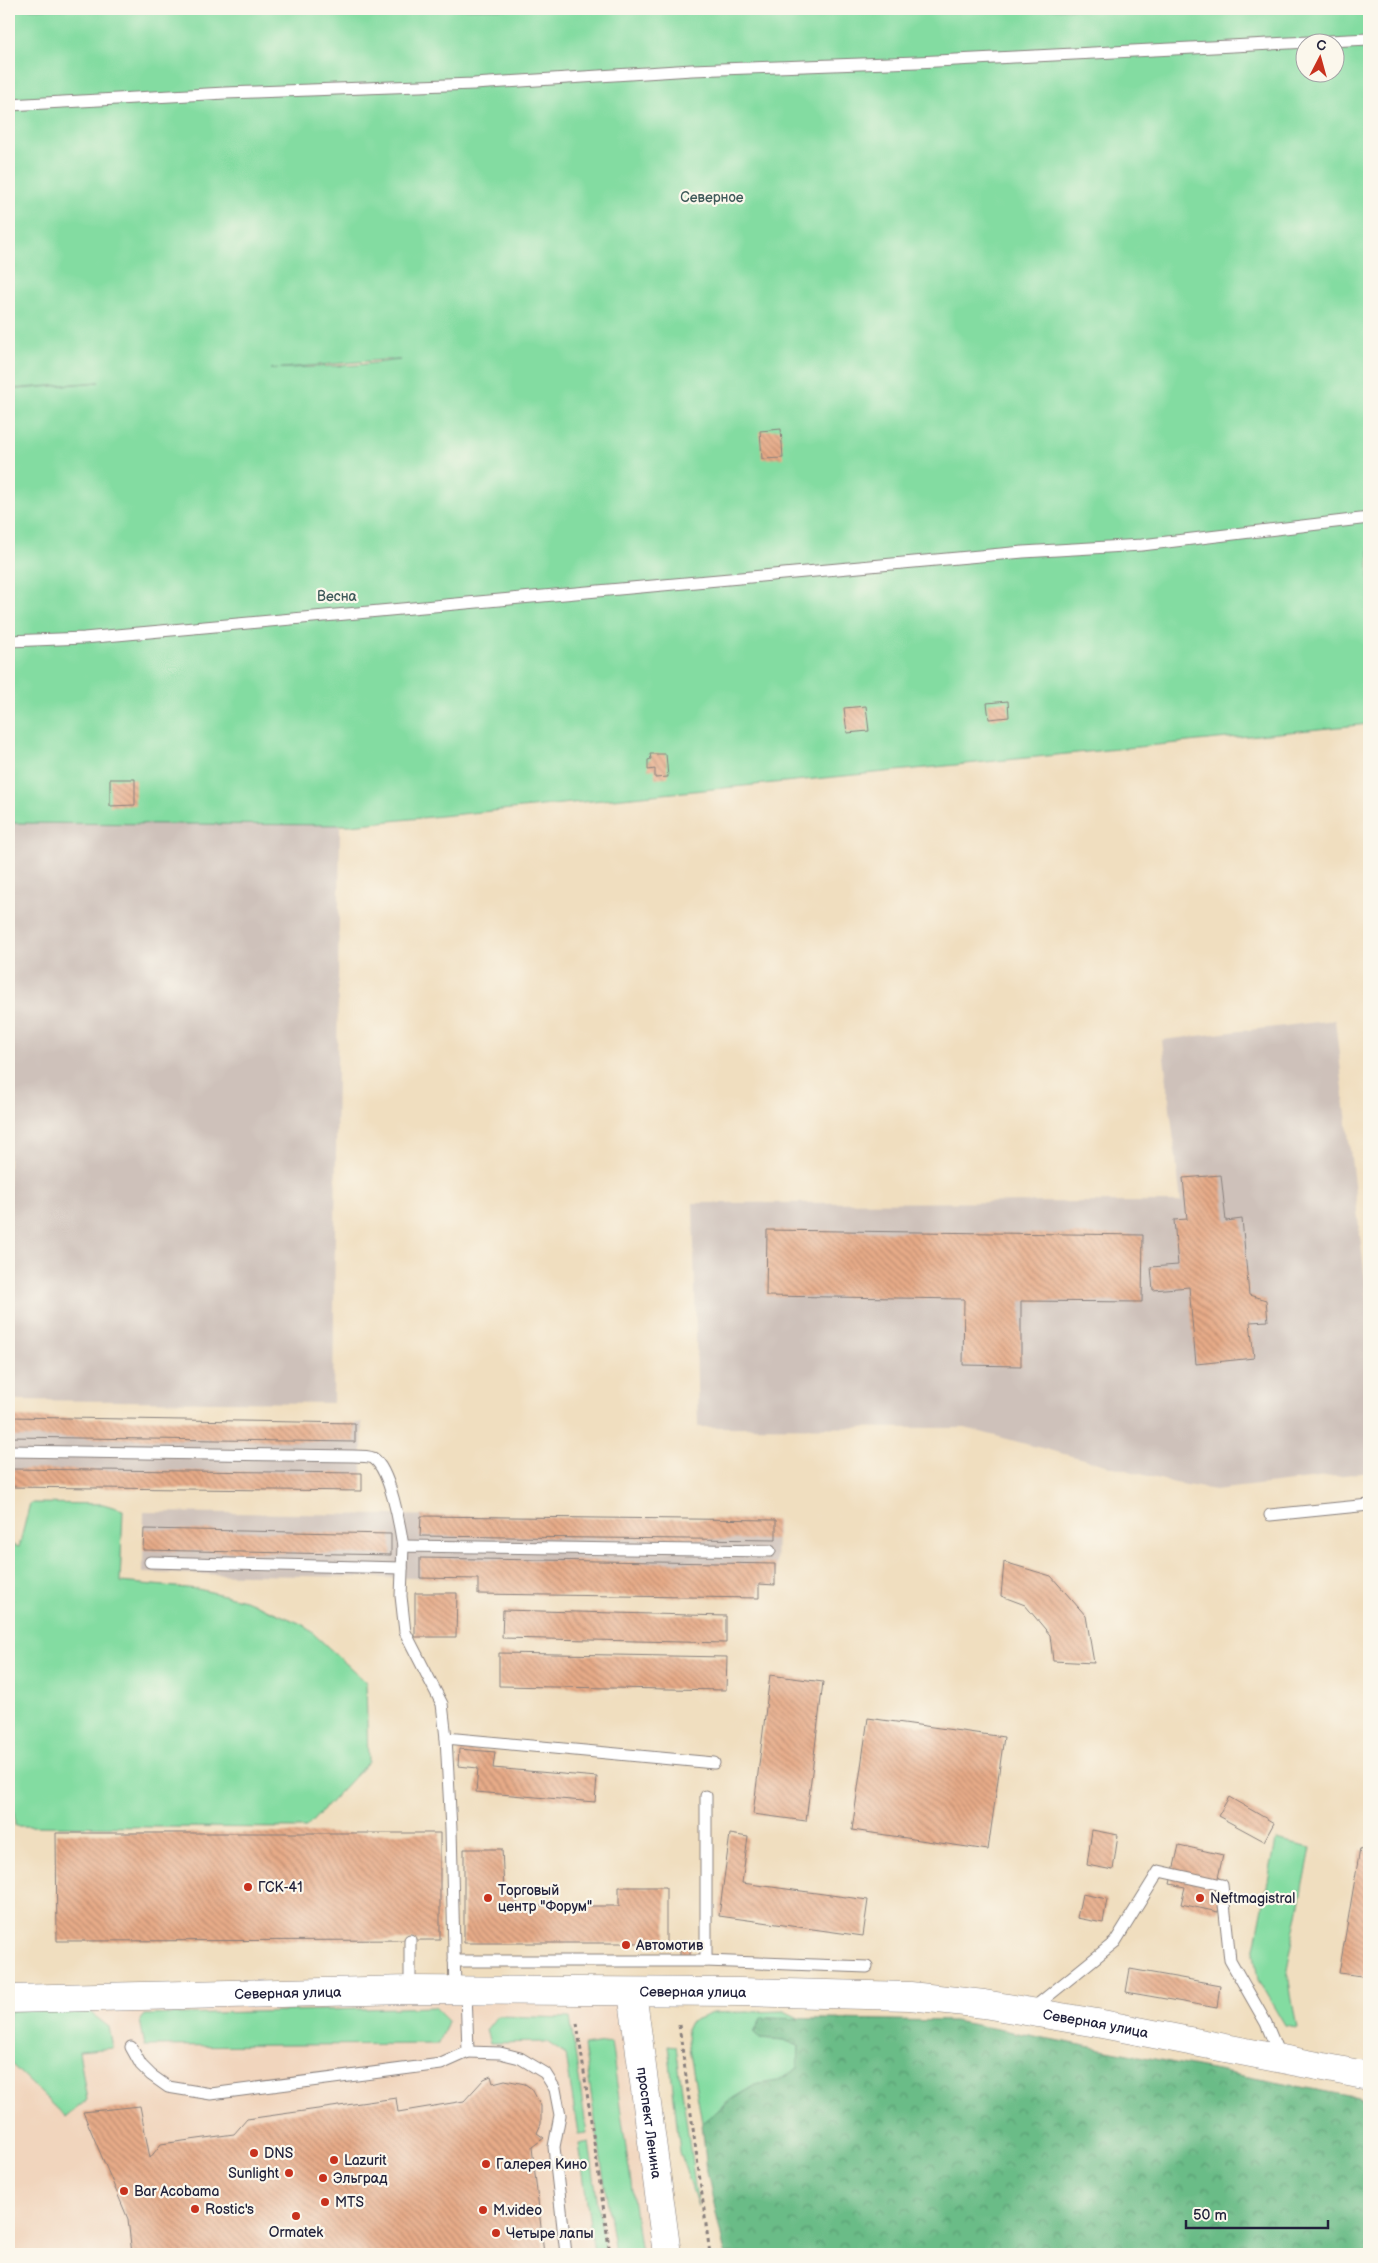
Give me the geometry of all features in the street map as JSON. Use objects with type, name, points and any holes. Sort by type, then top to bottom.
[{"type":"main road","name":"Северная улица","points":[[9,1999],[410,1990],[740,1992],[910,1996],[949,1999],[1029,2011],[1369,2076]]},
{"type":"main road","name":"проспект Ленина","points":[[632,1992],[667,2254]]},
{"type":"lane","points":[[9,106],[225,93],[474,84],[692,70],[917,62],[1369,39]]},
{"type":"lane","points":[[9,641],[84,638],[1023,552],[1142,545],[1369,518]]},
{"type":"lane","points":[[9,1451],[344,1455],[372,1458],[380,1466],[394,1502],[403,1546],[402,1596],[405,1632],[442,1704],[446,1738],[451,1829],[454,1961],[468,2052]]},
{"type":"lane","points":[[1270,1515],[1369,1505]]},
{"type":"lane","points":[[403,1546],[770,1552]]},
{"type":"lane","points":[[150,1562],[402,1568]]},
{"type":"lane","points":[[446,1738],[714,1763]]},
{"type":"lane","points":[[706,1796],[706,1961]]},
{"type":"lane","points":[[1029,2011],[1115,1942],[1159,1872],[1222,1885],[1230,1960],[1266,2023],[1281,2058]]},
{"type":"lane","points":[[410,1940],[410,1990]]},
{"type":"lane","points":[[454,1961],[706,1961],[867,1967]]},
{"type":"lane","points":[[131,2047],[141,2065],[151,2075],[168,2087],[197,2094],[211,2094],[441,2064],[468,2052],[500,2053],[529,2062],[545,2073],[554,2089],[560,2115],[554,2147],[566,2254]]},
{"type":"path","points":[[576,2023],[610,2254]]},
{"type":"path","points":[[679,2025],[710,2254]]},
{"type":"shaded area","points":[[9,823],[340,825],[333,1403],[9,1400]]},
{"type":"shaded area","points":[[1335,1020],[1369,1313],[1369,1472],[1215,1490],[1175,1483],[965,1428],[698,1427],[693,1203],[1181,1202],[1162,1040]]},
{"type":"shaded area","points":[[10,1418],[362,1423],[362,1491],[9,1486]]},
{"type":"shaded area","points":[[144,1512],[777,1520],[776,1585],[143,1573]]},
{"type":"shaded area","points":[[632,1992],[667,2254],[9,2254],[9,1999]]},
{"type":"green space","points":[[9,9],[1369,9],[1369,724],[350,825],[9,823],[9,390],[99,382],[9,389]],"holes":[[[383,360],[400,360],[357,365],[270,369]]]},
{"type":"green space","points":[[30,1503],[103,1504],[123,1510],[120,1582],[198,1589],[245,1600],[304,1625],[366,1682],[368,1762],[306,1828],[15,1826],[9,1743],[9,1544],[19,1547]]},
{"type":"green space","points":[[1276,1840],[1311,1848],[1287,1970],[1297,2028],[1285,2026],[1258,1980],[1254,1953]]},
{"type":"green space","points":[[79,2004],[109,2027],[113,2048],[79,2051],[87,2100],[66,2117],[9,2062],[9,2011]]},
{"type":"green space","points":[[434,2007],[448,2021],[439,2044],[145,2046],[140,2020],[144,2015]]},
{"type":"green space","points":[[784,2011],[801,2019],[761,2018],[760,2038],[784,2040],[799,2046],[798,2068],[778,2081],[755,2085],[733,2098],[702,2123],[686,2030],[690,2022],[712,2013]]},
{"type":"green space","points":[[497,2016],[570,2018],[587,2133],[578,2134],[566,2055],[547,2042],[490,2043],[486,2030]]},
{"type":"green space","points":[[761,2018],[955,2021],[1364,2099],[1369,2111],[1369,2254],[725,2254],[707,2172],[702,2123],[734,2098],[755,2085],[778,2081],[798,2068],[799,2046],[784,2040],[760,2038],[754,2033]]},
{"type":"green space","points":[[611,2042],[641,2254],[615,2254],[584,2046]]},
{"type":"green space","points":[[668,2045],[676,2046],[698,2207],[680,2152]]},
{"type":"green space","points":[[589,2142],[605,2254],[594,2254],[579,2144]]},
{"type":"building","points":[[781,429],[783,458],[762,459],[760,431]]},
{"type":"building","points":[[1008,701],[1009,717],[989,719],[987,703]]},
{"type":"building","points":[[866,706],[869,731],[847,733],[844,708]]},
{"type":"building","points":[[650,754],[666,754],[668,777],[655,778],[655,769],[648,770],[648,760],[651,759]]},
{"type":"building","points":[[110,779],[135,779],[135,805],[110,806]]},
{"type":"building","points":[[1221,1175],[1226,1221],[1242,1219],[1249,1295],[1266,1300],[1268,1321],[1250,1322],[1254,1358],[1196,1364],[1189,1287],[1153,1290],[1151,1267],[1178,1265],[1174,1220],[1187,1219],[1183,1178]]},
{"type":"building","points":[[767,1230],[1143,1235],[1142,1302],[1021,1301],[1021,1366],[963,1365],[964,1299],[766,1296]]},
{"type":"building","points":[[11,1417],[355,1423],[355,1442],[11,1437]]},
{"type":"building","points":[[9,1469],[362,1473],[362,1491],[9,1487]]},
{"type":"building","points":[[421,1516],[776,1520],[776,1540],[420,1536]]},
{"type":"building","points":[[144,1529],[391,1534],[391,1555],[143,1550]]},
{"type":"building","points":[[420,1558],[775,1564],[775,1585],[759,1584],[759,1598],[478,1594],[478,1579],[420,1578]]},
{"type":"building","points":[[1004,1562],[1051,1576],[1086,1616],[1094,1663],[1053,1661],[1050,1635],[1025,1605],[1001,1596]]},
{"type":"building","points":[[415,1593],[457,1593],[456,1637],[415,1637]]},
{"type":"building","points":[[503,1610],[726,1616],[726,1643],[502,1638]]},
{"type":"building","points":[[499,1653],[727,1657],[726,1690],[499,1686]]},
{"type":"building","points":[[770,1675],[823,1682],[806,1821],[753,1814]]},
{"type":"building","points":[[868,1718],[1004,1737],[988,1850],[852,1830]]},
{"type":"building","points":[[459,1749],[495,1752],[493,1768],[597,1777],[595,1802],[476,1792],[478,1768],[458,1766]]},
{"type":"building","points":[[1229,1797],[1274,1823],[1264,1841],[1218,1816]]},
{"type":"building","points":[[1092,1830],[1118,1835],[1113,1870],[1087,1865]]},
{"type":"building","name":"ГСК-41","points":[[56,1833],[440,1833],[440,1940],[57,1941]]},
{"type":"building","points":[[730,1834],[748,1837],[742,1883],[868,1900],[863,1936],[719,1916]]},
{"type":"building","points":[[1179,1845],[1223,1855],[1214,1896],[1221,1897],[1218,1912],[1181,1904],[1185,1887],[1170,1884]]},
{"type":"building","name":"Торговый центр \"Форум\"","points":[[464,1849],[502,1849],[504,1890],[521,1906],[619,1906],[619,1887],[666,1887],[666,1943],[464,1943]]},
{"type":"building","points":[[1360,1849],[1369,1851],[1369,1977],[1339,1973]]},
{"type":"building","points":[[1082,1894],[1107,1899],[1103,1923],[1077,1918]]},
{"type":"building","points":[[680,1941],[690,1941],[690,1956],[680,1956]]},
{"type":"building","points":[[1130,1969],[1220,1985],[1217,2008],[1126,1992]]},
{"type":"building","name":"Эльград","points":[[491,2076],[493,2083],[505,2080],[525,2084],[532,2089],[541,2106],[541,2124],[537,2133],[544,2138],[532,2147],[544,2254],[132,2254],[128,2219],[83,2112],[140,2106],[150,2158],[161,2144],[234,2134],[247,2119],[396,2098],[398,2112],[464,2101],[484,2079]]},
{"type":"place","name":"ГСК-41","points":[[248,1887]]},
{"type":"place","name":"Торговый центр \"Форум\"","points":[[488,1898]]},
{"type":"place","name":"Neftmagistral","points":[[1200,1898]]},
{"type":"place","name":"Автомотив","points":[[626,1945]]},
{"type":"place","name":"DNS","points":[[254,2153]]},
{"type":"place","name":"Lazurit","points":[[334,2160]]},
{"type":"place","name":"Галерея Кино","points":[[486,2164]]},
{"type":"place","name":"Sunlight","points":[[289,2173]]},
{"type":"place","name":"Эльград","points":[[323,2178]]},
{"type":"place","name":"Bar Acobama","points":[[124,2191]]},
{"type":"place","name":"MTS","points":[[325,2202]]},
{"type":"place","name":"Rostic's","points":[[195,2209]]},
{"type":"place","name":"M.video","points":[[483,2210]]},
{"type":"place","name":"Ormatek","points":[[296,2216]]},
{"type":"place","name":"Четыре лапы","points":[[496,2233]]},
{"type":"park label","name":"Северное","points":[[712,197]]},
{"type":"park label","name":"Весна","points":[[337,596]]}]
